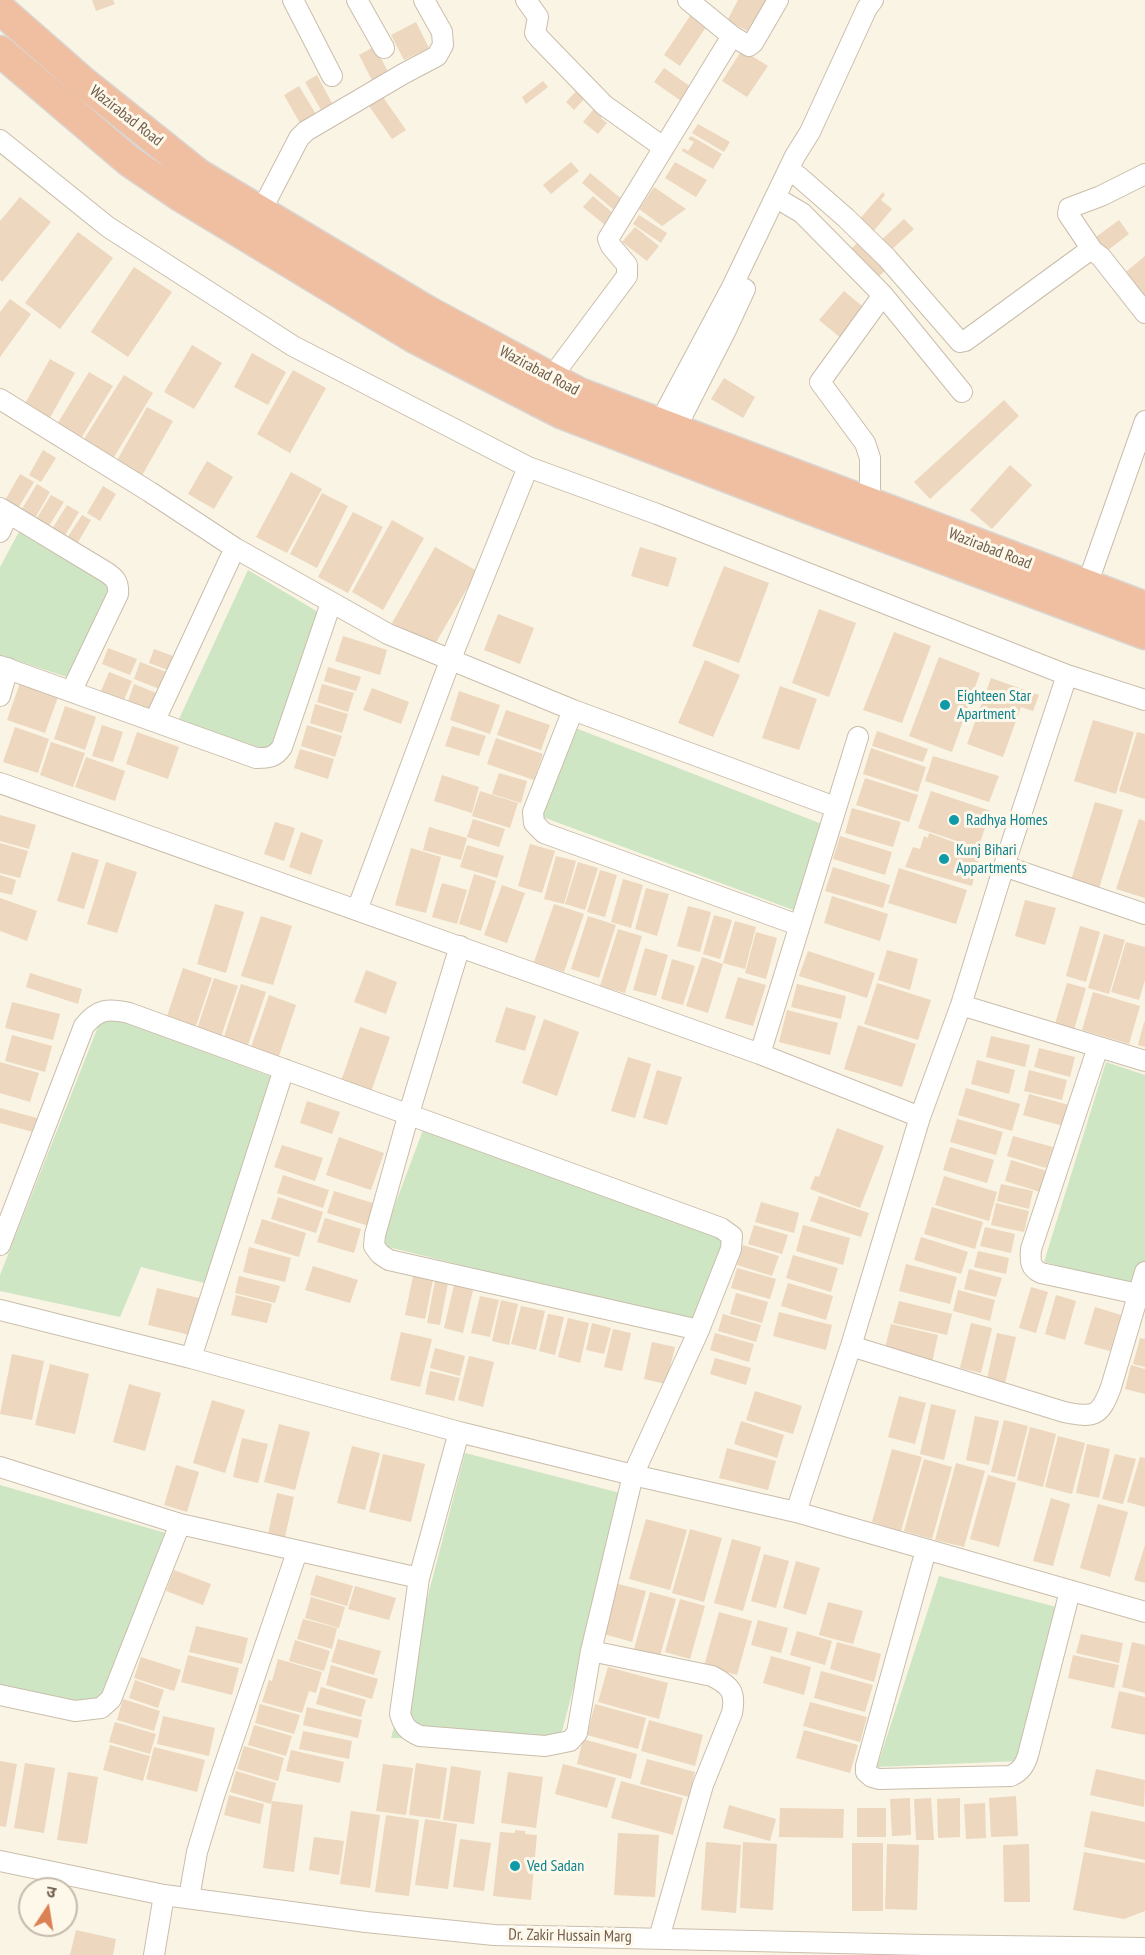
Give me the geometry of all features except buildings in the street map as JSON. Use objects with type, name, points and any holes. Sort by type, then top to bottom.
[{"type":"highway","name":"Wazirabad Road","points":[[0,9],[83,82],[198,174],[427,311],[579,393],[668,425],[866,516],[1145,634]]},
{"type":"highway","name":"Wazirabad Road","points":[[0,51],[129,161],[182,197],[413,337],[561,413],[866,516],[1087,585],[1145,607]]},
{"type":"street","points":[[293,0],[332,76]]},
{"type":"street","points":[[357,0],[384,48]]},
{"type":"street","points":[[261,211],[299,138],[306,131],[437,56],[443,45],[442,32],[424,0]]},
{"type":"street","points":[[526,0],[538,17],[535,33],[539,38],[604,105],[663,147]]},
{"type":"street","points":[[688,0],[732,36],[749,46],[778,0]]},
{"type":"street","points":[[668,425],[795,156],[810,132],[867,8],[873,0]]},
{"type":"street","points":[[551,378],[627,276],[627,265],[608,239],[732,36]]},
{"type":"street","points":[[668,425],[725,332],[798,177],[809,146],[810,132]]},
{"type":"street","points":[[0,140],[108,227],[293,346],[528,467],[657,514],[1067,675],[1145,700]]},
{"type":"street","points":[[1145,174],[1101,196],[1069,208],[1068,214],[1093,251],[1101,257],[1145,313]]},
{"type":"street","points":[[798,177],[846,218],[887,258],[960,342],[965,341],[1088,252],[1093,251]]},
{"type":"street","points":[[785,203],[802,213],[883,295],[962,392]]},
{"type":"street","points":[[866,516],[870,458],[865,443],[820,382],[883,295]]},
{"type":"street","points":[[0,399],[235,548],[388,634],[450,662],[573,710],[836,807]]},
{"type":"street","points":[[1087,585],[1145,421]]},
{"type":"street","points":[[357,910],[450,662],[528,467]]},
{"type":"street","points":[[0,532],[4,511],[116,579],[119,587],[118,594],[72,690]]},
{"type":"street","points":[[154,720],[235,548]]},
{"type":"street","points":[[0,696],[4,667],[256,758],[268,758],[278,754],[282,747],[331,603]]},
{"type":"street","points":[[796,1512],[851,1346],[920,1117],[961,1005],[1067,675]]},
{"type":"street","points":[[573,710],[533,812],[534,823],[544,833],[798,925]]},
{"type":"street","points":[[760,1054],[858,737]]},
{"type":"street","points":[[0,783],[760,1054],[920,1117]]},
{"type":"street","points":[[1004,866],[1145,914]]},
{"type":"street","points":[[460,946],[408,1113],[374,1246],[389,1260],[699,1330]]},
{"type":"street","points":[[961,1005],[1145,1061]]},
{"type":"street","points":[[0,1245],[84,1026],[102,1011],[116,1010],[129,1012],[722,1228],[732,1236],[731,1249],[699,1330],[633,1475],[591,1651],[577,1733],[570,1741],[545,1746],[420,1736],[408,1732],[403,1724],[400,1714],[419,1578],[459,1432]]},
{"type":"street","points":[[1098,1047],[1031,1249],[1031,1264],[1041,1273],[1138,1294]]},
{"type":"street","points":[[191,1358],[285,1070]]},
{"type":"street","points":[[851,1346],[1064,1412],[1082,1416],[1097,1413],[1105,1404],[1145,1272]]},
{"type":"street","points":[[0,1310],[191,1358],[459,1432],[796,1512],[1145,1612]]},
{"type":"street","points":[[0,1467],[180,1524],[419,1578]]},
{"type":"street","points":[[0,1695],[75,1711],[101,1708],[111,1699],[180,1524]]},
{"type":"street","points":[[926,1550],[866,1766],[866,1772],[879,1779],[1011,1776],[1019,1772],[1028,1755],[1070,1591]]},
{"type":"street","points":[[189,1898],[197,1852],[215,1792],[297,1552]]},
{"type":"street","points":[[591,1651],[712,1676],[732,1691],[734,1702],[732,1713],[703,1785],[659,1938]]},
{"type":"street","name":"Dr. Zakir Hussain Marg","points":[[0,1861],[164,1895],[366,1922],[494,1935],[553,1946],[659,1938],[1145,1948]]},
{"type":"street","points":[[154,1955],[164,1895]]},
{"type":"green space","points":[[20,530],[123,591],[73,679],[0,655],[0,567]]},
{"type":"green space","points":[[248,570],[328,618],[274,755],[179,719]]},
{"type":"green space","points":[[573,727],[827,826],[796,911],[540,816]]},
{"type":"green space","points":[[103,1014],[283,1081],[212,1285],[141,1267],[120,1317],[0,1291],[0,1275]]},
{"type":"green space","points":[[1106,1062],[1145,1075],[1145,1264],[1138,1286],[1044,1262]]},
{"type":"green space","points":[[423,1130],[727,1240],[700,1324],[380,1245]]},
{"type":"green space","points":[[465,1453],[624,1494],[559,1743],[391,1738]]},
{"type":"green space","points":[[0,1485],[176,1536],[101,1714],[0,1690]]},
{"type":"green space","points":[[939,1576],[1060,1608],[1019,1761],[877,1767]]},
{"type":"place","name":"Eighteen Star Apartment","points":[[945,705]]},
{"type":"place","name":"Radhya Homes","points":[[954,820]]},
{"type":"place","name":"Kunj Bihari Appartments","points":[[944,859]]},
{"type":"place","name":"Ved Sadan","points":[[515,1866]]}]
